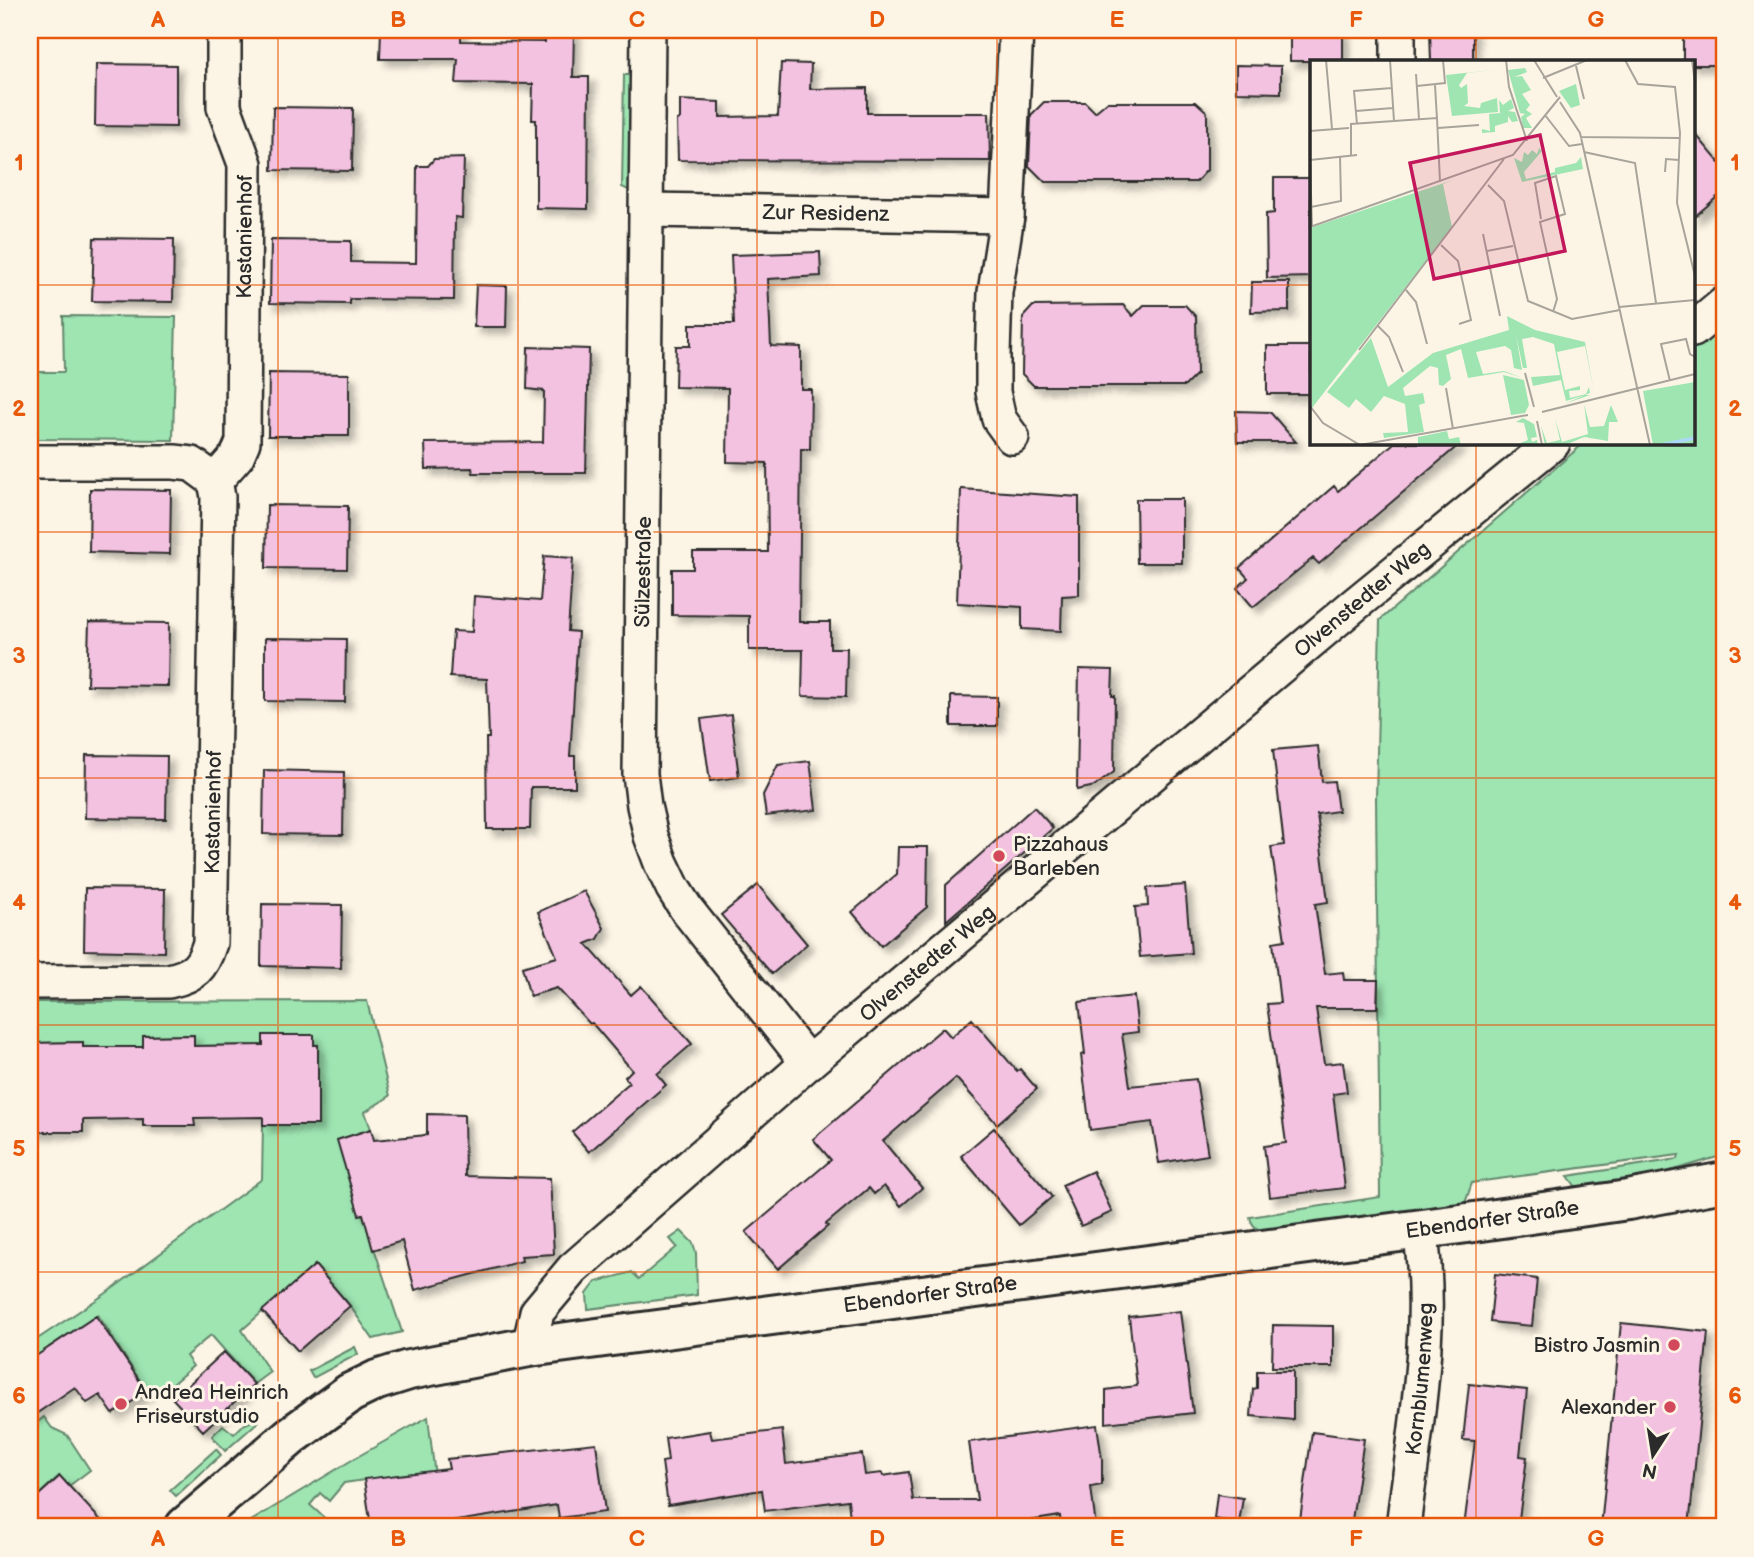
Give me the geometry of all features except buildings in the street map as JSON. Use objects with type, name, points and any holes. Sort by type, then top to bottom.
[{"type":"street","name":"Kastanienhof","points":[[30,982],[169,981],[184,978],[198,970],[210,943],[218,497],[215,481],[237,456],[243,442],[245,164],[225,107],[224,30]]},
{"type":"street","name":"Sülzestraße","points":[[648,30],[640,774],[644,806],[660,863],[687,911],[808,1063]]},
{"type":"street","points":[[1012,437],[999,419],[993,392],[995,292],[1007,215],[1016,30]]},
{"type":"street","points":[[1398,30],[1398,60]]},
{"type":"street","name":"Zur Residenz","points":[[646,210],[1007,215]]},
{"type":"street","points":[[1694,329],[1724,304]]},
{"type":"street","name":"Olvenstedter Weg","points":[[529,1347],[537,1312],[573,1269],[808,1063],[1343,614],[1552,444]]},
{"type":"street","points":[[30,462],[174,462],[192,464],[215,481]]},
{"type":"street","name":"Ebendorfer Straße","points":[[191,1525],[291,1436],[350,1393],[377,1380],[409,1370],[529,1347],[1420,1229],[1628,1200],[1724,1182]]},
{"type":"street","name":"Kornblumenweg","points":[[1403,1527],[1427,1289],[1420,1229]]},
{"type":"green space","points":[[624,75],[633,75],[632,192],[622,187]]},
{"type":"green space","points":[[63,316],[176,317],[173,440],[30,439],[30,372],[64,372]]},
{"type":"green space","points":[[1724,324],[1724,1155],[1651,1177],[1579,1191],[1568,1176],[1678,1159],[1679,1155],[1483,1181],[1472,1183],[1464,1206],[1265,1234],[1253,1225],[1250,1217],[1380,1197],[1376,798],[1380,620],[1583,444],[1694,444],[1694,348]]},
{"type":"green space","points":[[367,1001],[390,1096],[365,1112],[371,1129],[338,1140],[402,1332],[373,1339],[350,1306],[315,1265],[242,1330],[270,1372],[254,1384],[211,1335],[186,1356],[193,1366],[165,1390],[147,1392],[98,1315],[49,1347],[69,1379],[55,1394],[30,1355],[30,1344],[105,1294],[262,1179],[263,1125],[314,1125],[318,1116],[318,1046],[314,1045],[313,1035],[263,1035],[263,1045],[194,1046],[194,1035],[143,1036],[143,1047],[83,1047],[82,1042],[32,1043],[30,1053],[30,1002]]},
{"type":"green space","points":[[681,1231],[693,1243],[696,1253],[697,1295],[588,1309],[587,1294],[596,1282],[632,1272],[639,1279],[677,1247],[670,1239]]},
{"type":"green space","points":[[355,1347],[358,1354],[313,1378],[309,1371]]},
{"type":"green space","points":[[44,1417],[52,1428],[67,1435],[90,1470],[69,1486],[59,1476],[33,1500],[30,1497],[30,1428]]},
{"type":"green space","points":[[428,1417],[441,1527],[425,1527],[423,1509],[412,1473],[344,1483],[329,1501],[320,1493],[310,1505],[329,1522],[324,1527],[252,1527],[251,1521]]},
{"type":"green space","points":[[252,1421],[258,1422],[225,1451],[212,1436],[223,1425],[234,1434]]},
{"type":"green space","points":[[216,1449],[221,1455],[176,1496],[170,1490]]},
{"type":"place","name":"Pizzahaus Barleben","points":[[999,856]]},
{"type":"place","name":"Bistro Jasmin","points":[[1674,1345]]},
{"type":"place","name":"Andrea Heinrich Friseurstudio","points":[[121,1404]]},
{"type":"place","name":"Alexander","points":[[1670,1407]]}]
